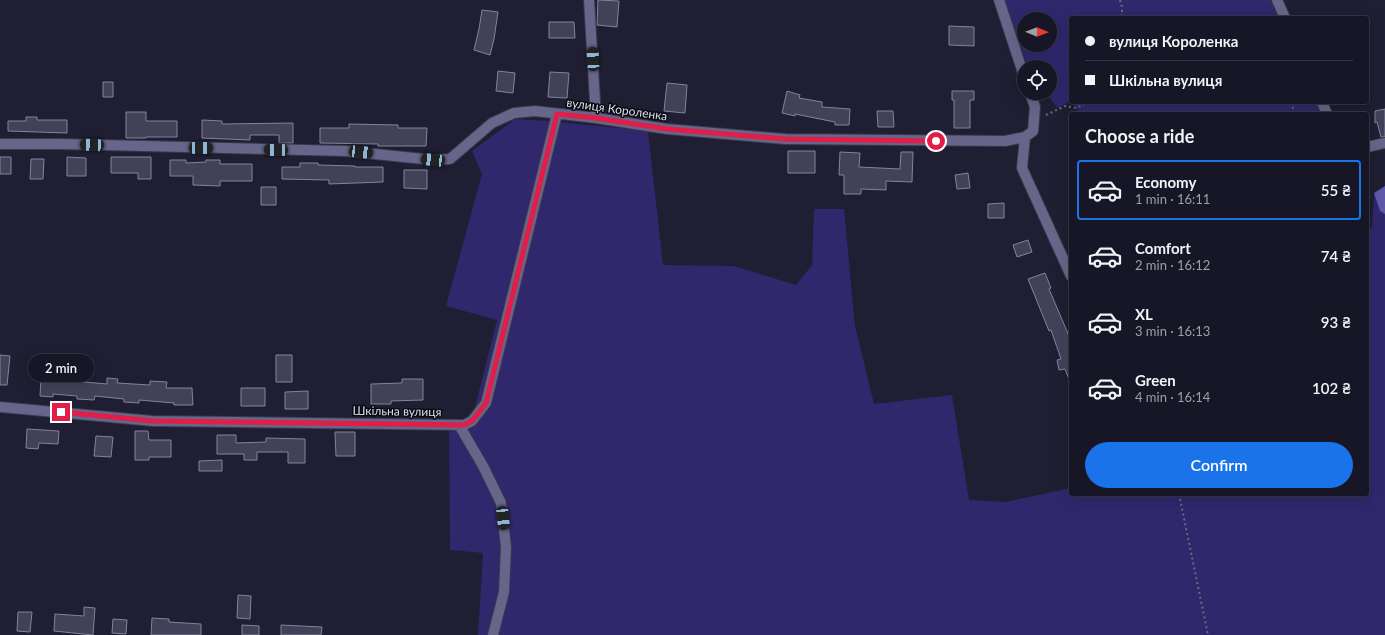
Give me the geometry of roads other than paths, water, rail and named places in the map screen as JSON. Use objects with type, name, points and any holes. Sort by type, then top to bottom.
[{"type":"street","points":[[589,0],[596,118]]},
{"type":"street","points":[[999,0],[1019,60]]},
{"type":"street","points":[[1277,0],[1284,16]]},
{"type":"street","points":[[1032,100],[1035,108],[1022,168],[1069,272]]},
{"type":"street","name":"вулиця Короленка","points":[[0,144],[61,144],[346,151],[433,160],[450,159],[492,123],[514,113],[535,111],[596,118],[667,129],[785,139],[1006,141],[1029,134]]},
{"type":"street","name":"Шкільна вулиця","points":[[0,407],[153,421],[464,425],[472,421],[486,403],[557,114]]},
{"type":"street","points":[[1369,147],[1385,143]]},
{"type":"street","points":[[459,425],[483,466],[501,503],[506,547],[504,592],[493,635]]}]
